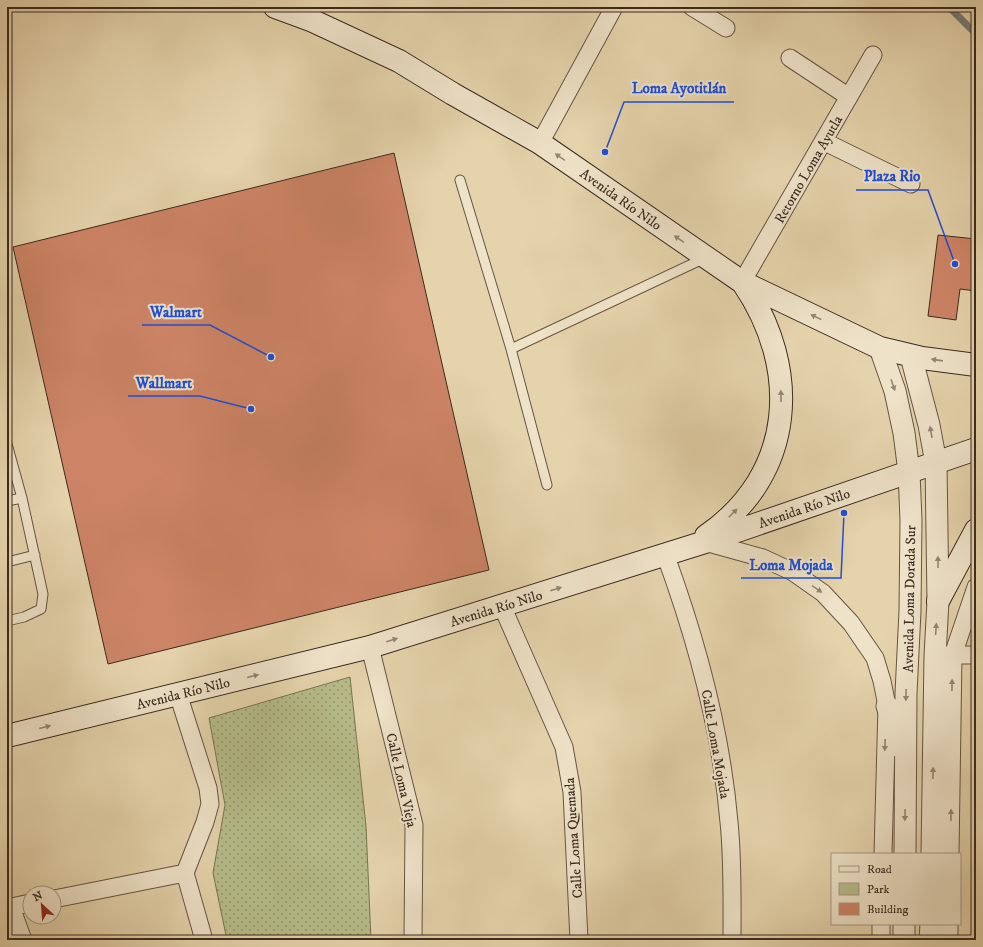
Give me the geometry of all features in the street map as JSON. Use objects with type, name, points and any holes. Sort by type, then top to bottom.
[{"type":"main road","name":"Avenida Río Nilo","points":[[275,7],[313,21],[399,60],[453,94],[540,143],[742,282],[880,348],[911,356],[976,365]]},
{"type":"main road","points":[[665,554],[684,548],[702,538],[734,514],[758,482],[775,444],[781,402],[778,360],[764,319],[742,282]]},
{"type":"main road","name":"Avenida Río Nilo","points":[[7,736],[370,647],[705,542],[976,449]]},
{"type":"main road","points":[[938,601],[976,530]]},
{"type":"street","points":[[540,143],[614,7]]},
{"type":"street","points":[[692,7],[726,28]]},
{"type":"street","name":"Retorno Loma Ayutla","points":[[742,282],[825,142],[873,55]]},
{"type":"street","points":[[790,58],[849,97]]},
{"type":"street","points":[[825,142],[911,184]]},
{"type":"street","name":"Avenida Loma Dorada Sur","points":[[880,348],[895,391],[904,433],[909,472],[911,520],[905,853]]},
{"type":"street","name":"Avenida Loma Dorada Sur","points":[[911,356],[929,425],[936,463],[938,601],[944,655],[950,853]]},
{"type":"street","name":"Avenida Loma Dorada Sur","points":[[705,542],[763,558],[793,572],[823,593],[851,623],[875,658],[882,681],[886,706],[882,853]]},
{"type":"street","name":"Calle Loma Mojada","points":[[665,554],[684,606],[700,659],[713,712],[723,767],[732,869],[732,940]]},
{"type":"street","name":"Avenida Loma Dorada Sur","points":[[932,853],[944,655],[976,587]]},
{"type":"street","name":"Calle Loma Quemada","points":[[502,606],[564,747],[572,792],[579,940]]},
{"type":"street","name":"Calle Loma Vieja","points":[[370,647],[414,825],[412,940]]},
{"type":"street","points":[[944,655],[976,655]]},
{"type":"street","points":[[178,694],[208,788],[210,804],[205,822],[185,873],[204,940]]},
{"type":"street","points":[[886,706],[906,762]]},
{"type":"street","points":[[62,897],[185,873]]},
{"type":"street","points":[[22,905],[9,907],[23,940]]},
{"type":"street","points":[[881,925],[881,940]]},
{"type":"street","points":[[904,925],[904,940]]},
{"type":"street","points":[[930,940],[931,925]]},
{"type":"street","points":[[949,925],[949,940]]},
{"type":"lane","points":[[460,180],[510,350],[547,485]]},
{"type":"lane","points":[[510,350],[706,258]]},
{"type":"lane","points":[[7,444],[22,498],[44,594],[41,609],[24,617],[7,621]]},
{"type":"lane","points":[[7,501],[22,498]]},
{"type":"lane","points":[[7,562],[35,555]]},
{"type":"green space","points":[[350,677],[366,826],[371,940],[227,940],[213,873],[225,805],[209,718]]},
{"type":"building","points":[[394,153],[489,570],[108,664],[13,247]]},
{"type":"building","points":[[938,235],[976,239],[976,291],[960,289],[956,320],[928,316]]},
{"type":"waterway","points":[[949,7],[976,34]]},
{"type":"place","name":"Loma Ayotitlán","points":[[605,152]]},
{"type":"place","name":"Plaza Rio","points":[[955,264]]},
{"type":"place","name":"Walmart","points":[[271,357]]},
{"type":"place","name":"Wallmart","points":[[251,409]]},
{"type":"place","name":"Loma Mojada","points":[[844,513]]}]
